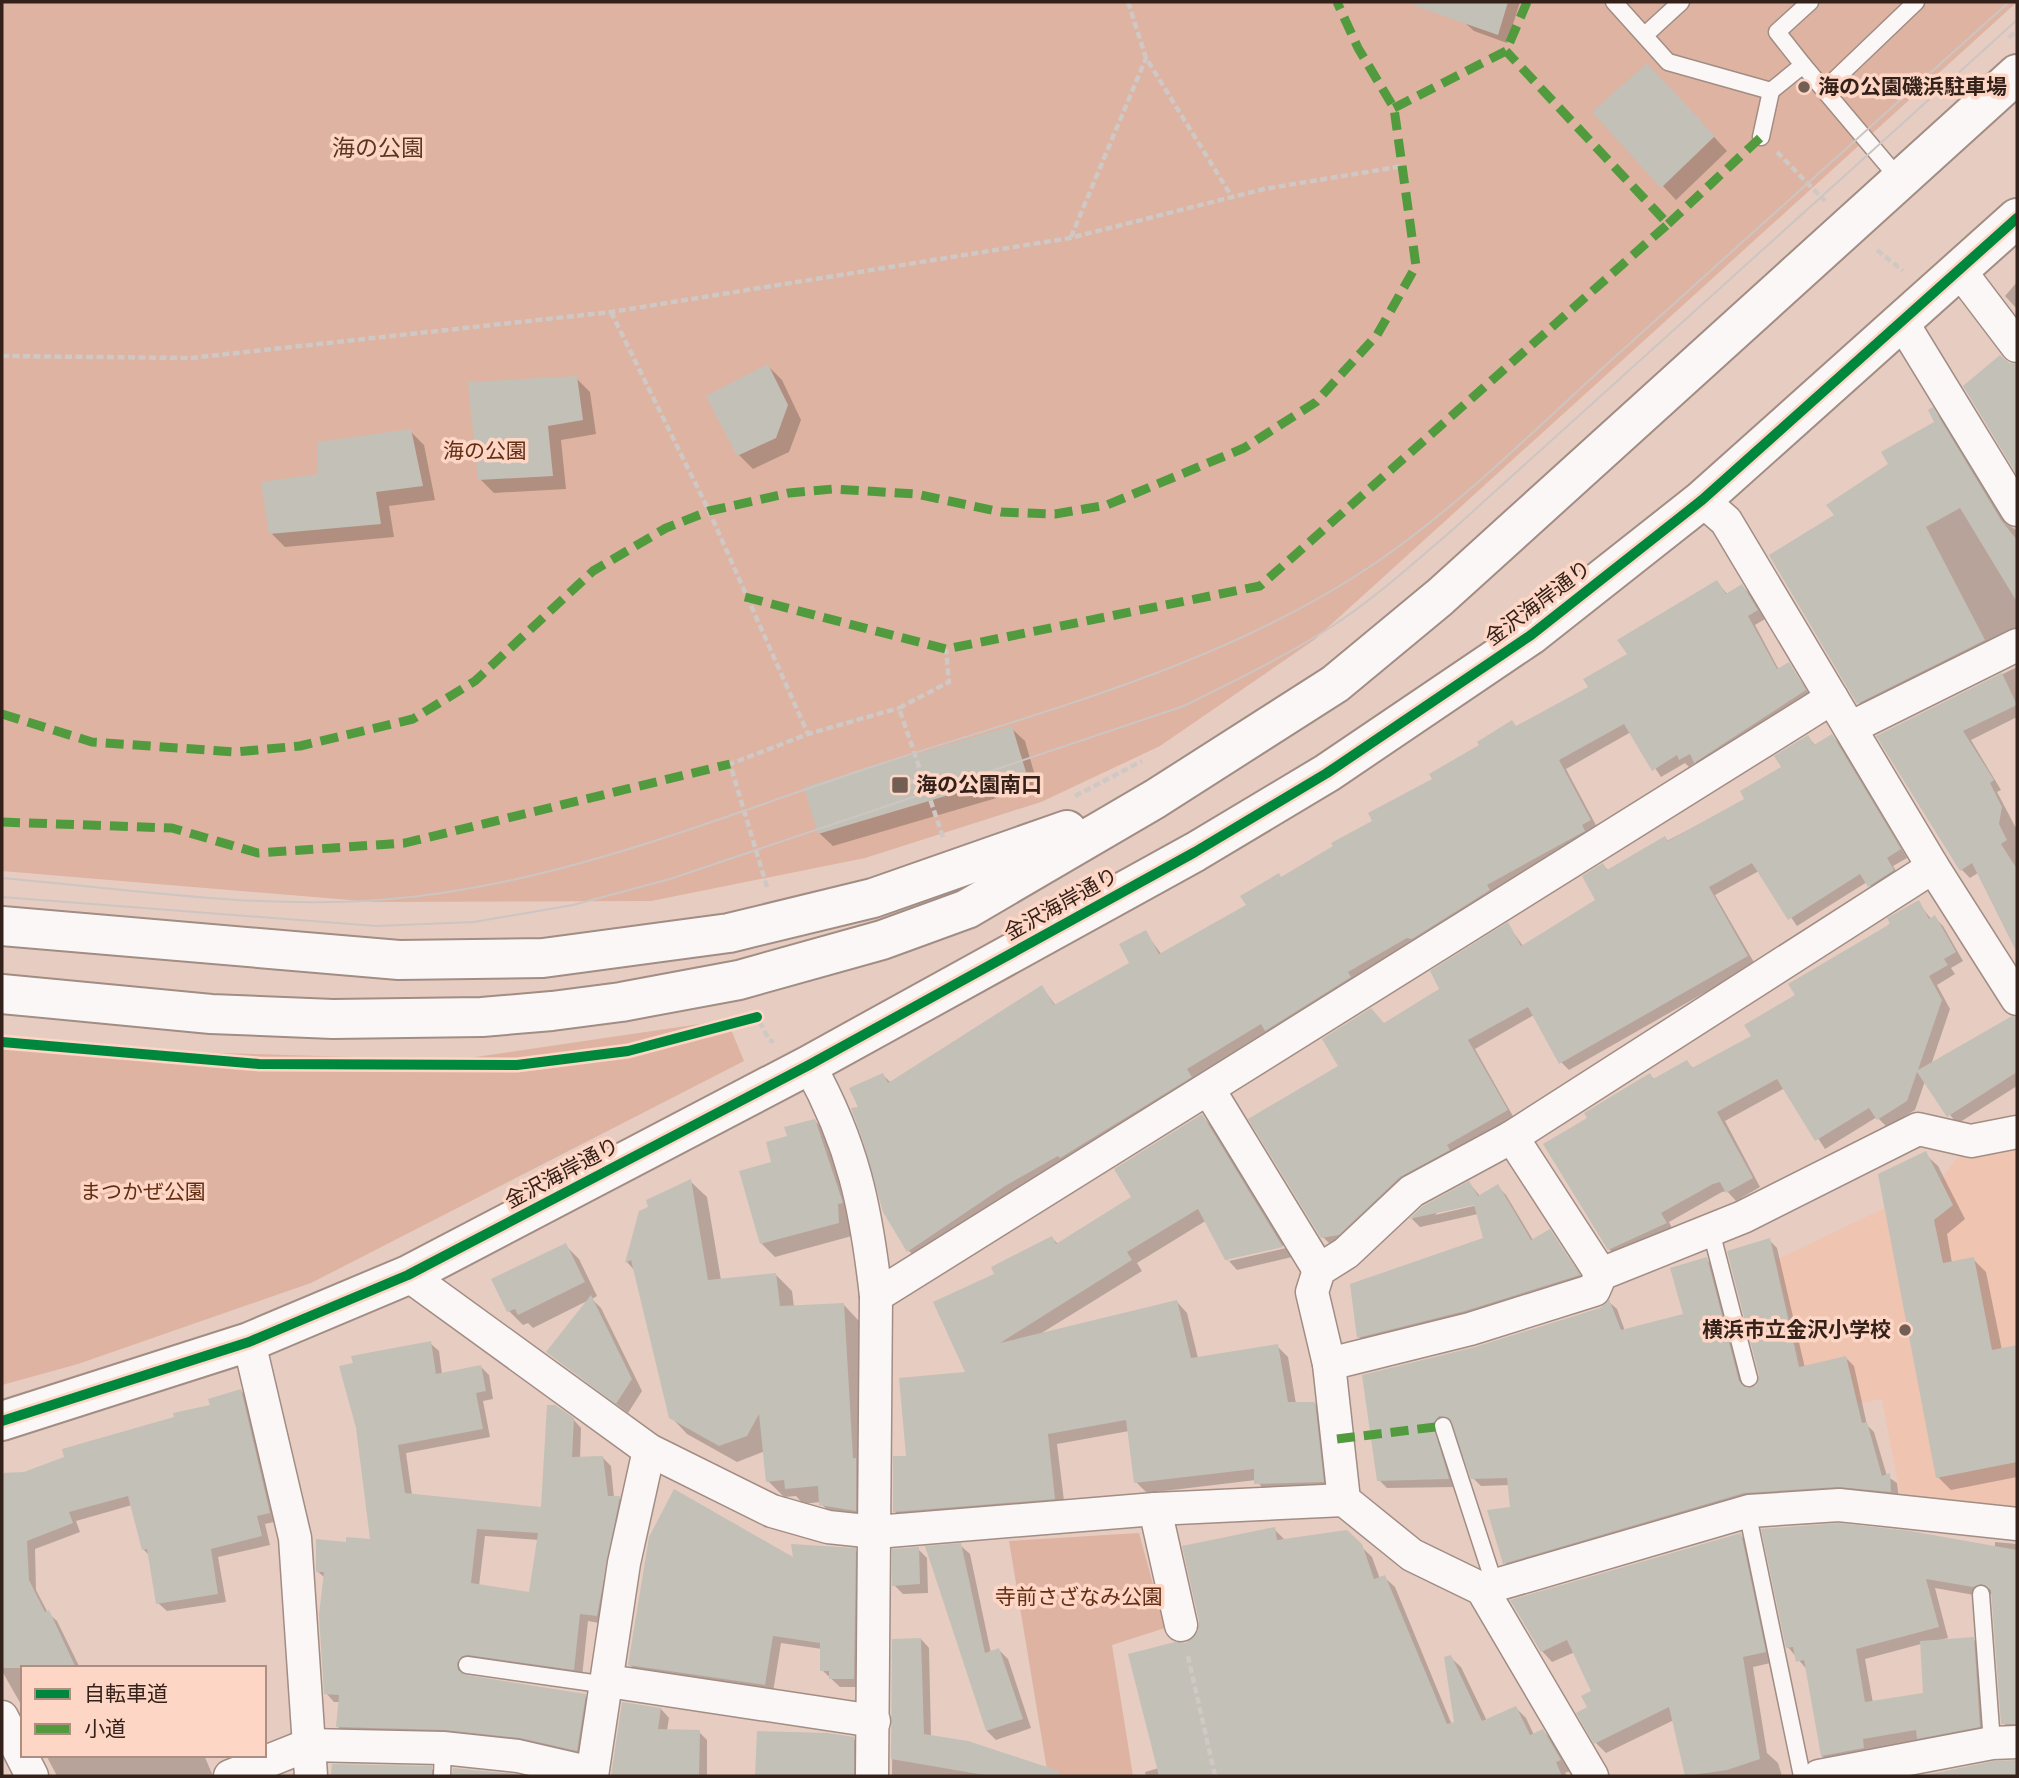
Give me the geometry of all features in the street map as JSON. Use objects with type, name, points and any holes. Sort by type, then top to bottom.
[{"type":"street","points":[[2,994],[211,1014],[333,1019],[482,1017],[621,1002],[739,980],[882,940],[967,909],[1155,799],[1335,684],[1440,597],[1900,180],[2012,57]]},
{"type":"street","name":"金沢海岸通り","points":[[2,1421],[249,1342],[408,1275],[809,1065],[1195,852],[1327,774],[1531,635],[1702,500],[2017,218]]},
{"type":"street","points":[[1960,271],[2017,346]]},
{"type":"street","points":[[1902,322],[2017,510]]},
{"type":"street","points":[[1702,500],[1726,522],[1933,867],[2017,999]]},
{"type":"street","points":[[1850,728],[2017,645]]},
{"type":"street","points":[[876,1296],[1832,698]]},
{"type":"street","points":[[2,926],[399,960],[473,961],[611,951],[729,933],[873,898],[1155,799]]},
{"type":"street","points":[[1344,1500],[1329,1364],[1312,1292],[1320,1270],[1346,1253],[1412,1191],[1511,1137],[1933,867]]},
{"type":"street","points":[[809,1065],[853,1160],[870,1237],[876,1296],[872,1776]]},
{"type":"street","points":[[1209,1090],[1320,1270]]},
{"type":"street","points":[[1329,1364],[1470,1329],[1594,1290],[1601,1274],[1711,1231],[1918,1129],[1971,1141],[2017,1132]]},
{"type":"street","points":[[1511,1137],[1601,1274]]},
{"type":"street","points":[[408,1275],[649,1450],[772,1511],[828,1527],[876,1532],[1155,1509],[1344,1500],[1412,1555],[1488,1588],[1592,1776]]},
{"type":"street","points":[[249,1342],[295,1538],[311,1776]]},
{"type":"street","points":[[230,1776],[308,1745],[442,1762],[518,1756],[592,1775],[624,1563],[649,1450]]},
{"type":"street","points":[[1488,1588],[1747,1511],[1839,1505],[2017,1524]]},
{"type":"street","points":[[1155,1509],[1181,1625]]},
{"type":"street","points":[[607,1683],[874,1721]]},
{"type":"street","points":[[2,1717],[21,1754]]},
{"type":"street","points":[[1819,1776],[1900,1769],[2004,1743]]},
{"type":"street","points":[[22,1757],[32,1776]]},
{"type":"lane","points":[[1614,2],[1668,62],[1771,91]]},
{"type":"lane","points":[[1645,35],[1681,2]]},
{"type":"lane","points":[[1810,2],[1777,32],[1900,180]]},
{"type":"lane","points":[[1824,90],[1916,2]]},
{"type":"lane","points":[[1761,137],[1771,91],[1803,65]]},
{"type":"lane","points":[[1711,1231],[1749,1378]]},
{"type":"lane","points":[[1443,1426],[1488,1588]]},
{"type":"lane","points":[[1747,1511],[1802,1776]]},
{"type":"lane","points":[[1981,1594],[2004,1743]]},
{"type":"lane","points":[[467,1665],[607,1683]]},
{"type":"path","points":[[1128,2],[1146,58],[1232,197]]},
{"type":"path","points":[[2012,57],[2017,30]]},
{"type":"path","points":[[1070,238],[1146,58]]},
{"type":"path","points":[[2,356],[191,358],[611,312],[1070,238],[1232,197],[1403,166]]},
{"type":"path","points":[[1822,213],[1831,204]]},
{"type":"path","points":[[611,312],[709,511],[808,734]]},
{"type":"path","points":[[769,896],[730,764],[808,734],[899,708],[949,682],[946,649]]},
{"type":"path","points":[[899,708],[945,845]]},
{"type":"path","points":[[1066,801],[1150,757]]},
{"type":"path","points":[[907,783],[924,778]]},
{"type":"path","points":[[1181,1625],[1215,1776]]},
{"type":"shaded area","name":"横浜市立金沢小学校","points":[[2017,1148],[2017,1508],[1902,1505],[1882,1399],[1812,1412],[1776,1260],[1939,1182],[1958,1157]]},
{"type":"green space","name":"海の公園","points":[[2,2],[2017,2],[1314,640],[1160,746],[1041,802],[865,858],[651,901],[374,902],[2,871]]},
{"type":"green space","name":"まつかぜ公園","points":[[727,1020],[744,1061],[311,1283],[78,1364],[2,1385],[2,1040],[186,1052],[455,1060]]},
{"type":"green space","name":"寺前さざなみ公園","points":[[1139,1533],[1165,1628],[1112,1645],[1133,1776],[1048,1776],[1009,1541]]},
{"type":"building","points":[[1416,2],[1508,2],[1498,35],[1415,6]]},
{"type":"building","points":[[1647,63],[1715,136],[1661,188],[1592,112]]},
{"type":"building","points":[[2000,355],[2009,363],[2017,364],[2017,475],[1963,386]]},
{"type":"building","points":[[768,364],[788,405],[776,438],[737,456],[706,396]]},
{"type":"building","points":[[577,376],[583,420],[548,426],[553,476],[478,480],[468,382]]},
{"type":"building","points":[[1933,407],[2001,520],[2017,540],[2017,602],[1960,508],[1926,527],[1985,640],[1857,704],[1769,555],[1834,515],[1826,505],[1888,464],[1881,452],[1934,422],[1928,410]]},
{"type":"building","points":[[411,429],[423,486],[376,492],[381,524],[269,534],[261,482],[318,474],[317,442]]},
{"type":"building","points":[[1717,580],[1726,594],[1742,584],[1758,610],[1748,616],[1777,669],[1789,662],[1806,690],[1694,763],[1690,754],[1679,760],[1677,755],[1652,771],[1624,724],[1559,760],[1591,820],[1582,825],[1585,831],[1487,885],[1490,890],[1412,939],[1407,938],[1348,972],[1351,977],[1265,1031],[1261,1024],[1187,1069],[1192,1077],[1060,1158],[1058,1156],[1005,1186],[907,1252],[883,1212],[851,1108],[858,1107],[849,1088],[883,1073],[888,1083],[1042,985],[1054,1005],[1129,963],[1119,944],[1146,930],[1159,954],[1246,905],[1240,896],[1279,873],[1281,877],[1333,846],[1331,843],[1372,821],[1368,813],[1432,779],[1429,774],[1479,745],[1477,742],[1512,720],[1516,726],[1588,687],[1583,679],[1627,654],[1617,640]]},
{"type":"building","points":[[2002,673],[2017,705],[1963,731],[1994,780],[1990,783],[2002,807],[1999,824],[2007,840],[2001,844],[2017,869],[2017,953],[1972,863],[1960,871],[1876,736]]},
{"type":"building","points":[[1012,726],[1026,772],[818,834],[804,787]]},
{"type":"building","points":[[1832,734],[1901,849],[1887,858],[1894,870],[1868,887],[1860,874],[1788,920],[1752,863],[1709,887],[1748,956],[1559,1064],[1528,1007],[1468,1040],[1508,1110],[1447,1145],[1450,1150],[1400,1177],[1339,1235],[1321,1238],[1248,1119],[1338,1066],[1322,1039],[1371,1008],[1384,1023],[1439,989],[1430,971],[1508,922],[1521,946],[1595,900],[1582,876],[1603,863],[1607,870],[1665,836],[1668,841],[1744,799],[1740,791],[1781,767],[1774,756],[1808,735],[1814,745]]},
{"type":"building","points":[[1919,900],[1929,919],[1935,915],[1956,952],[1944,959],[1948,965],[1929,976],[1942,1000],[1918,1070],[2012,1016],[2017,1017],[2017,1072],[1947,1117],[1917,1072],[1907,1101],[1877,1120],[1869,1108],[1815,1141],[1777,1079],[1717,1112],[1753,1178],[1726,1193],[1720,1182],[1713,1184],[1661,1213],[1667,1223],[1608,1250],[1543,1144],[1587,1118],[1584,1113],[1650,1073],[1653,1079],[1687,1060],[1692,1068],[1751,1036],[1744,1025],[1795,995],[1788,984],[1890,924],[1887,918]]},
{"type":"building","points":[[1202,1114],[1283,1247],[1225,1260],[1198,1209],[1127,1252],[1132,1260],[1000,1343],[1177,1300],[1191,1358],[1278,1344],[1288,1402],[1315,1402],[1324,1482],[1254,1484],[1254,1469],[1134,1483],[1126,1420],[1048,1434],[1055,1499],[893,1512],[893,1456],[906,1456],[899,1378],[965,1372],[933,1302],[994,1274],[991,1267],[1052,1236],[1056,1244],[1131,1197],[1114,1169]]},
{"type":"building","points":[[815,1119],[843,1203],[838,1204],[839,1223],[760,1244],[739,1171],[771,1162],[766,1142],[787,1136],[784,1127]]},
{"type":"building","points":[[1926,1151],[1953,1205],[1934,1220],[1943,1263],[1974,1257],[1992,1350],[2017,1345],[2017,1462],[1936,1478],[1878,1174]]},
{"type":"building","points":[[691,1179],[708,1280],[776,1273],[780,1306],[844,1303],[853,1458],[856,1458],[856,1511],[819,1505],[818,1486],[785,1489],[784,1480],[766,1482],[759,1414],[747,1436],[719,1446],[669,1418],[631,1260],[625,1263],[639,1211],[648,1207],[646,1200]]},
{"type":"building","points":[[1469,1181],[1478,1196],[1498,1184],[1531,1240],[1550,1229],[1580,1275],[1465,1311],[1357,1338],[1350,1284],[1483,1238],[1474,1205],[1409,1219],[1423,1206]]},
{"type":"building","points":[[1770,1238],[1799,1367],[1846,1356],[1862,1423],[1867,1422],[1882,1476],[1890,1473],[1891,1492],[1838,1487],[1744,1493],[1503,1564],[1487,1510],[1510,1507],[1507,1478],[1471,1479],[1449,1418],[1439,1416],[1433,1424],[1449,1479],[1377,1481],[1362,1375],[1475,1347],[1600,1308],[1609,1299],[1621,1330],[1683,1314],[1670,1268],[1707,1257],[1739,1381],[1746,1388],[1756,1386],[1759,1375],[1727,1251]]},
{"type":"building","points":[[566,1243],[585,1282],[518,1315],[515,1309],[507,1312],[491,1279]]},
{"type":"building","points":[[591,1295],[632,1379],[616,1404],[546,1352]]},
{"type":"building","points":[[431,1341],[436,1374],[481,1365],[486,1391],[476,1393],[483,1429],[398,1445],[405,1493],[541,1507],[547,1405],[555,1405],[574,1418],[572,1457],[603,1456],[608,1496],[620,1496],[597,1616],[580,1614],[574,1670],[468,1655],[462,1656],[457,1663],[458,1670],[466,1675],[586,1694],[577,1751],[520,1738],[445,1730],[336,1727],[339,1695],[324,1694],[319,1615],[324,1572],[316,1572],[316,1539],[346,1542],[346,1537],[370,1539],[356,1428],[339,1366],[353,1363],[351,1356]],"holes":[[[477,1529],[538,1533],[529,1592],[471,1583]]]},
{"type":"building","points":[[241,1389],[270,1513],[257,1516],[262,1536],[211,1549],[218,1594],[156,1604],[147,1549],[142,1550],[128,1496],[69,1512],[73,1523],[27,1541],[29,1580],[45,1612],[49,1610],[75,1666],[2,1668],[2,1473],[24,1472],[64,1457],[62,1449],[174,1417],[173,1413],[210,1405],[208,1399]]},
{"type":"building","points":[[674,1489],[793,1557],[791,1544],[856,1548],[854,1679],[829,1679],[829,1671],[820,1671],[820,1643],[773,1636],[765,1685],[628,1665],[649,1537]]},
{"type":"building","points":[[1839,1523],[1910,1531],[2017,1550],[2017,1724],[2001,1724],[1991,1590],[1981,1584],[1973,1587],[1926,1579],[1939,1627],[1856,1649],[1865,1702],[1923,1693],[1920,1641],[1974,1637],[1980,1727],[1917,1739],[1916,1730],[1863,1739],[1864,1748],[1821,1756],[1804,1660],[1796,1662],[1793,1647],[1786,1648],[1761,1529]]},
{"type":"building","points":[[1275,1527],[1277,1540],[1347,1530],[1362,1544],[1374,1579],[1385,1575],[1447,1724],[1454,1722],[1444,1657],[1451,1655],[1482,1721],[1516,1706],[1530,1735],[1543,1729],[1561,1760],[1556,1762],[1562,1776],[1159,1776],[1128,1654],[1175,1642],[1186,1643],[1198,1631],[1199,1621],[1182,1546]]},
{"type":"building","points":[[1741,1533],[1766,1652],[1743,1657],[1760,1759],[1727,1770],[1685,1776],[1669,1707],[1594,1744],[1576,1713],[1587,1707],[1581,1696],[1591,1691],[1567,1640],[1541,1652],[1510,1600]]},
{"type":"building","points":[[961,1543],[985,1653],[999,1648],[1023,1719],[986,1731],[925,1546]]},
{"type":"building","points":[[919,1547],[920,1584],[892,1586],[892,1549]]},
{"type":"building","points":[[921,1638],[924,1734],[968,1741],[1059,1771],[1058,1776],[990,1776],[891,1759],[892,1639]]},
{"type":"building","points":[[622,1702],[661,1708],[658,1729],[700,1730],[699,1776],[611,1776]]},
{"type":"building","points":[[757,1731],[828,1733],[854,1737],[854,1776],[755,1776]]},
{"type":"building","points":[[2017,1760],[2017,1776],[1921,1776],[1994,1761]]},
{"type":"building","points":[[332,1764],[432,1766],[432,1776],[331,1776]]},
{"type":"building","points":[[453,1768],[515,1774],[518,1776],[452,1776]]},
{"type":"tram line","points":[[2,878],[190,897],[285,902],[379,900],[504,882],[626,850],[686,831],[865,769],[1127,684],[1192,659],[1316,600],[1374,564],[1438,516],[1499,464],[2009,2]]},
{"type":"tram line","points":[[2,897],[376,926],[474,922],[573,905],[670,879],[1184,706],[1313,638],[1347,617],[1392,582],[2017,20]]},
{"type":"marked path","points":[[2,714],[92,742],[236,752],[300,746],[413,719],[475,681],[593,571],[666,528],[709,511],[789,493],[833,489],[916,494],[1001,512],[1055,514],[1107,505],[1244,448],[1316,402],[1377,335],[1416,266],[1394,108],[1358,48],[1337,2]]},
{"type":"marked path","points":[[1394,108],[1506,51],[1527,2]]},
{"type":"marked path","points":[[745,597],[946,649],[1260,586],[1668,224],[1506,51]]},
{"type":"marked path","points":[[1668,224],[1761,137]]},
{"type":"marked path","points":[[2,822],[172,828],[258,853],[405,843],[730,764]]},
{"type":"marked path","points":[[1337,1439],[1443,1426]]},
{"type":"cycle path","points":[[2,1421],[249,1342],[408,1275],[809,1065],[1195,852],[1327,773],[1531,635],[1702,500],[2017,218]]},
{"type":"cycle path","points":[[2,1042],[259,1064],[517,1065],[628,1051],[757,1017]]},
{"type":"place","name":"海の公園磯浜駐車場","points":[[1804,87]]},
{"type":"place","name":"海の公園南口","points":[[900,785]]},
{"type":"place","name":"横浜市立金沢小学校","points":[[1905,1330]]},
{"type":"district","name":"海の公園","points":[[378,148]]}]
